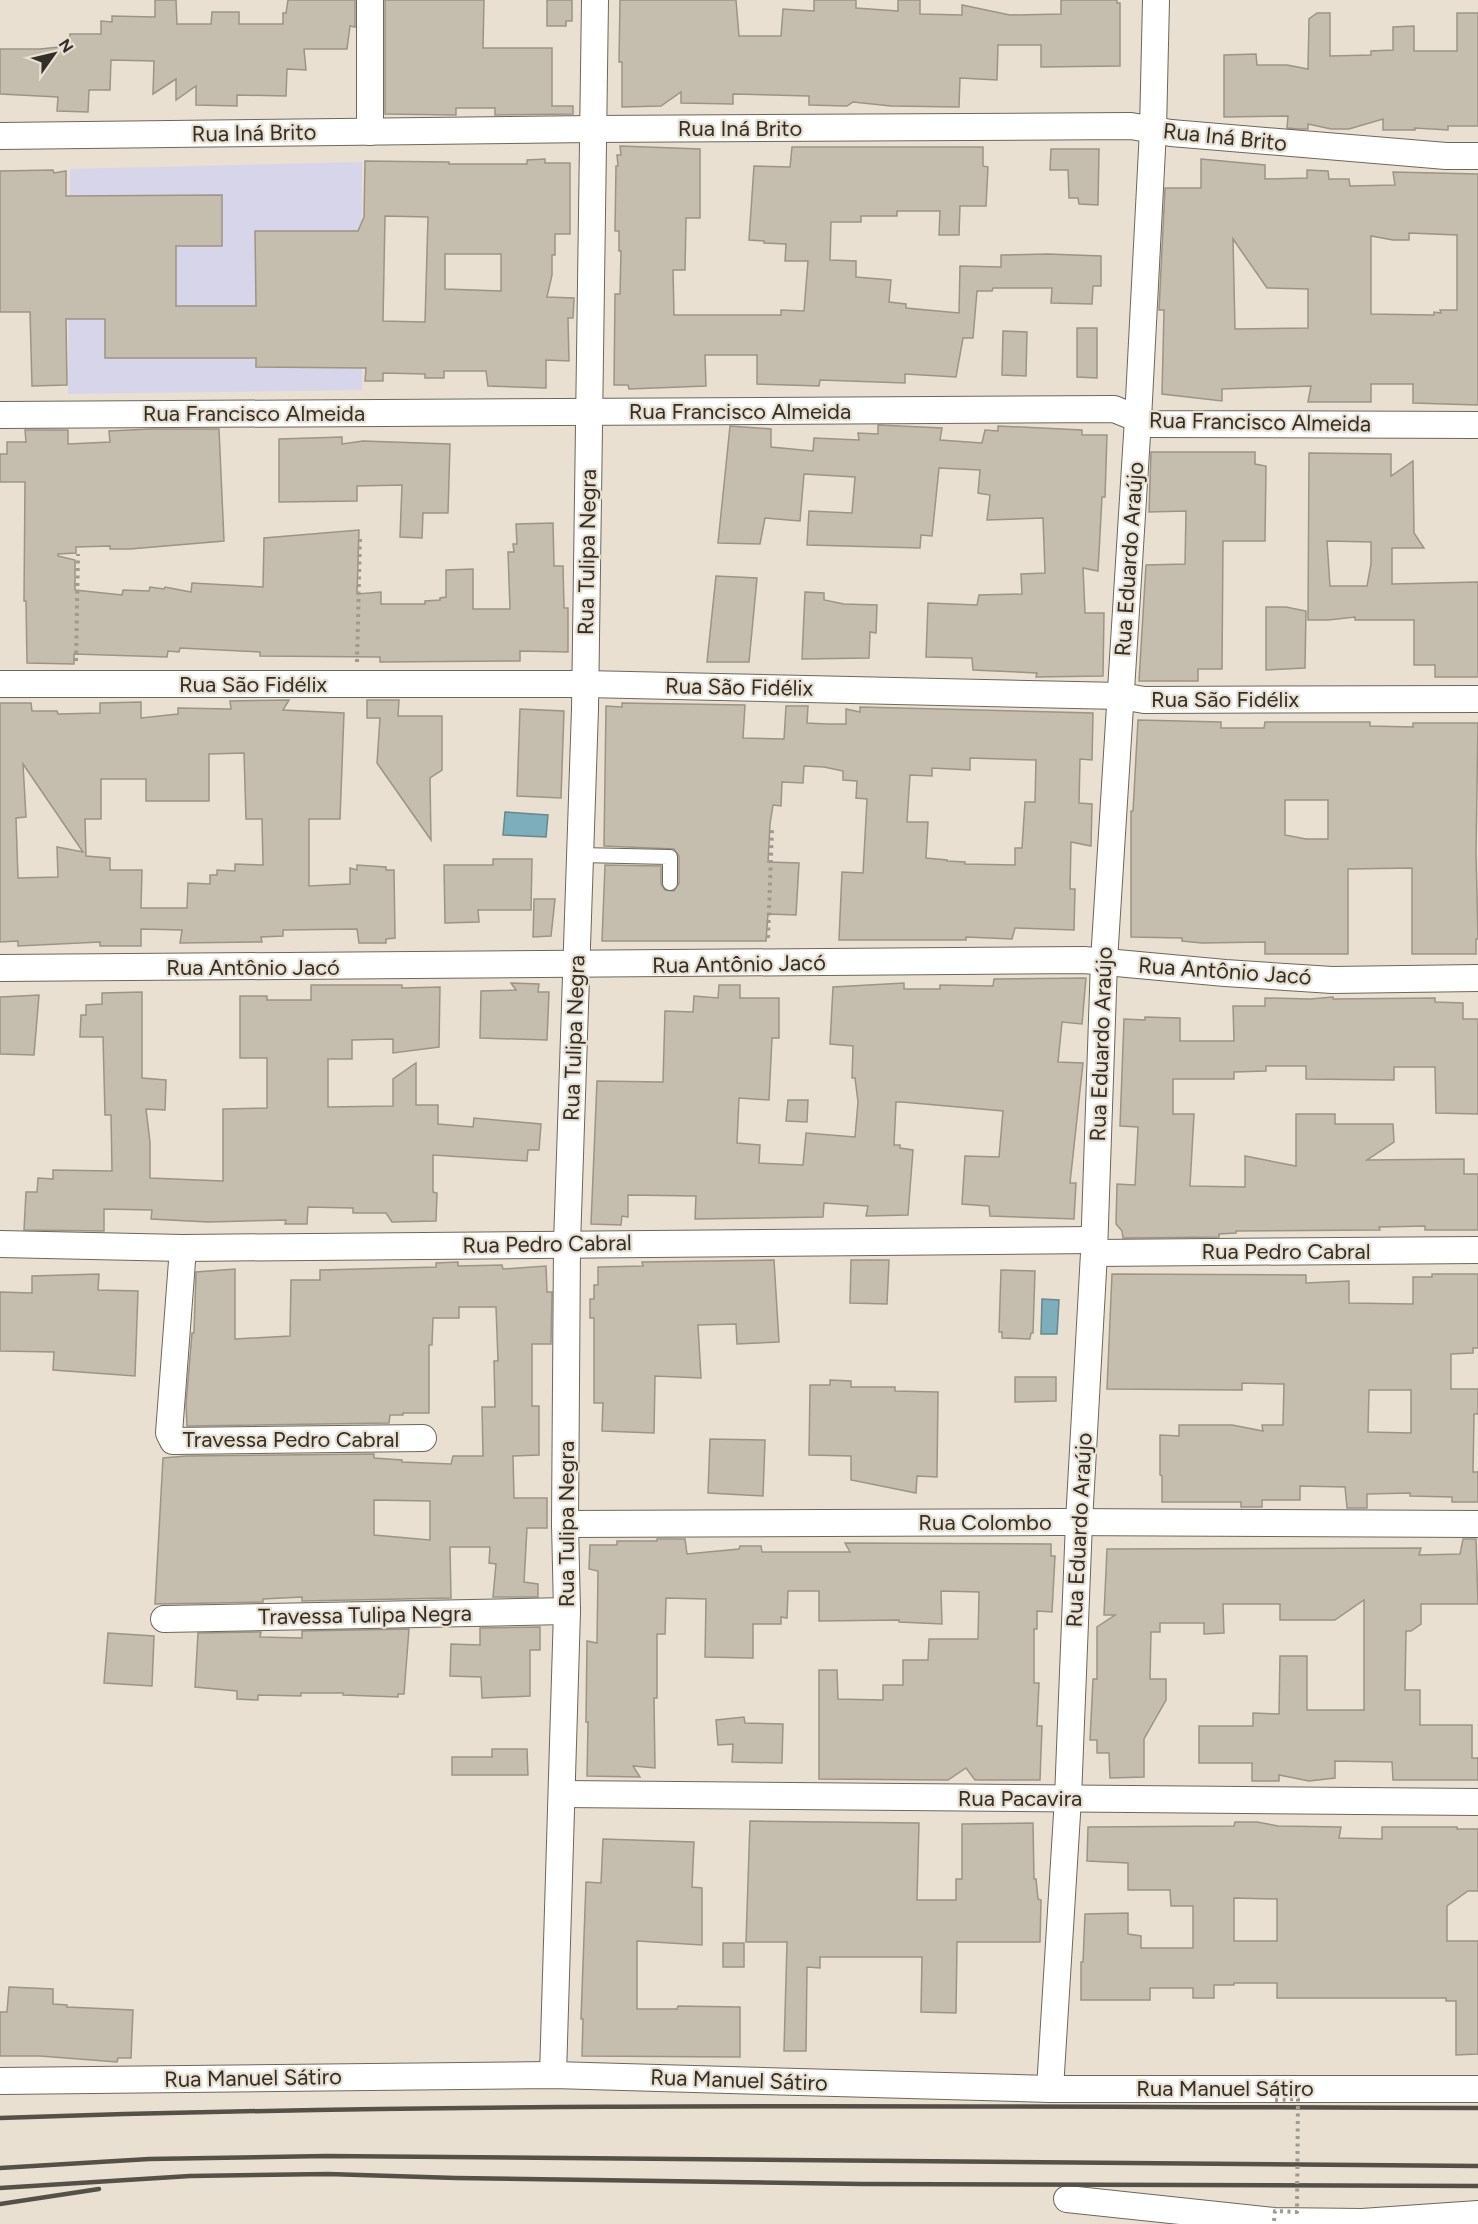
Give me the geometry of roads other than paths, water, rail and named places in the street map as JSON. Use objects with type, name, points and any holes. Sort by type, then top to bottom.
[{"type":"street","points":[[370,0],[370,132]]},
{"type":"street","name":"Rua Tulipa Negra","points":[[553,2075],[567,1611],[565,1524],[567,1244],[585,684],[595,0]]},
{"type":"street","name":"Rua Eduardo Araújo","points":[[1050,2089],[1068,1798],[1079,1522],[1094,1246],[1104,961],[1138,419],[1153,130],[1156,0]]},
{"type":"street","name":"Rua Iná Brito","points":[[0,136],[1131,126],[1172,133],[1446,156],[1478,156]]},
{"type":"street","name":"Rua Francisco Almeida","points":[[0,415],[1114,409],[1151,424],[1478,425]]},
{"type":"street","name":"Rua São Fidélix","points":[[0,684],[585,684],[1121,696],[1144,700],[1478,699]]},
{"type":"street","name":"Rua Antônio Jacó","points":[[0,968],[1104,961],[1225,974],[1332,980],[1478,978]]},
{"type":"street","name":"Rua Pedro Cabral","points":[[0,1244],[183,1248],[567,1244],[1478,1250]]},
{"type":"street","name":"Travessa Pedro Cabral","points":[[183,1248],[169,1433],[173,1441],[423,1438]]},
{"type":"street","name":"Rua Colombo","points":[[565,1524],[1079,1522],[1478,1524]]},
{"type":"street","name":"Travessa Tulipa Negra","points":[[164,1619],[567,1611]]},
{"type":"street","name":"Rua Pacavira","points":[[562,1794],[1478,1802]]},
{"type":"street","name":"Rua Manuel Sátiro","points":[[0,2081],[553,2075],[1050,2089],[1478,2089]]},
{"type":"street","points":[[1067,2199],[1274,2221],[1362,2222],[1478,2214]]},
{"type":"lane","points":[[580,855],[670,857],[670,883]]},
{"type":"railway","points":[[0,2118],[554,2107],[1478,2108]]},
{"type":"railway","points":[[0,2168],[149,2159],[326,2156],[1478,2166]]},
{"type":"railway","points":[[0,2188],[190,2176],[328,2174],[862,2184],[1478,2186]]},
{"type":"railway","points":[[0,2204],[99,2189]]}]
